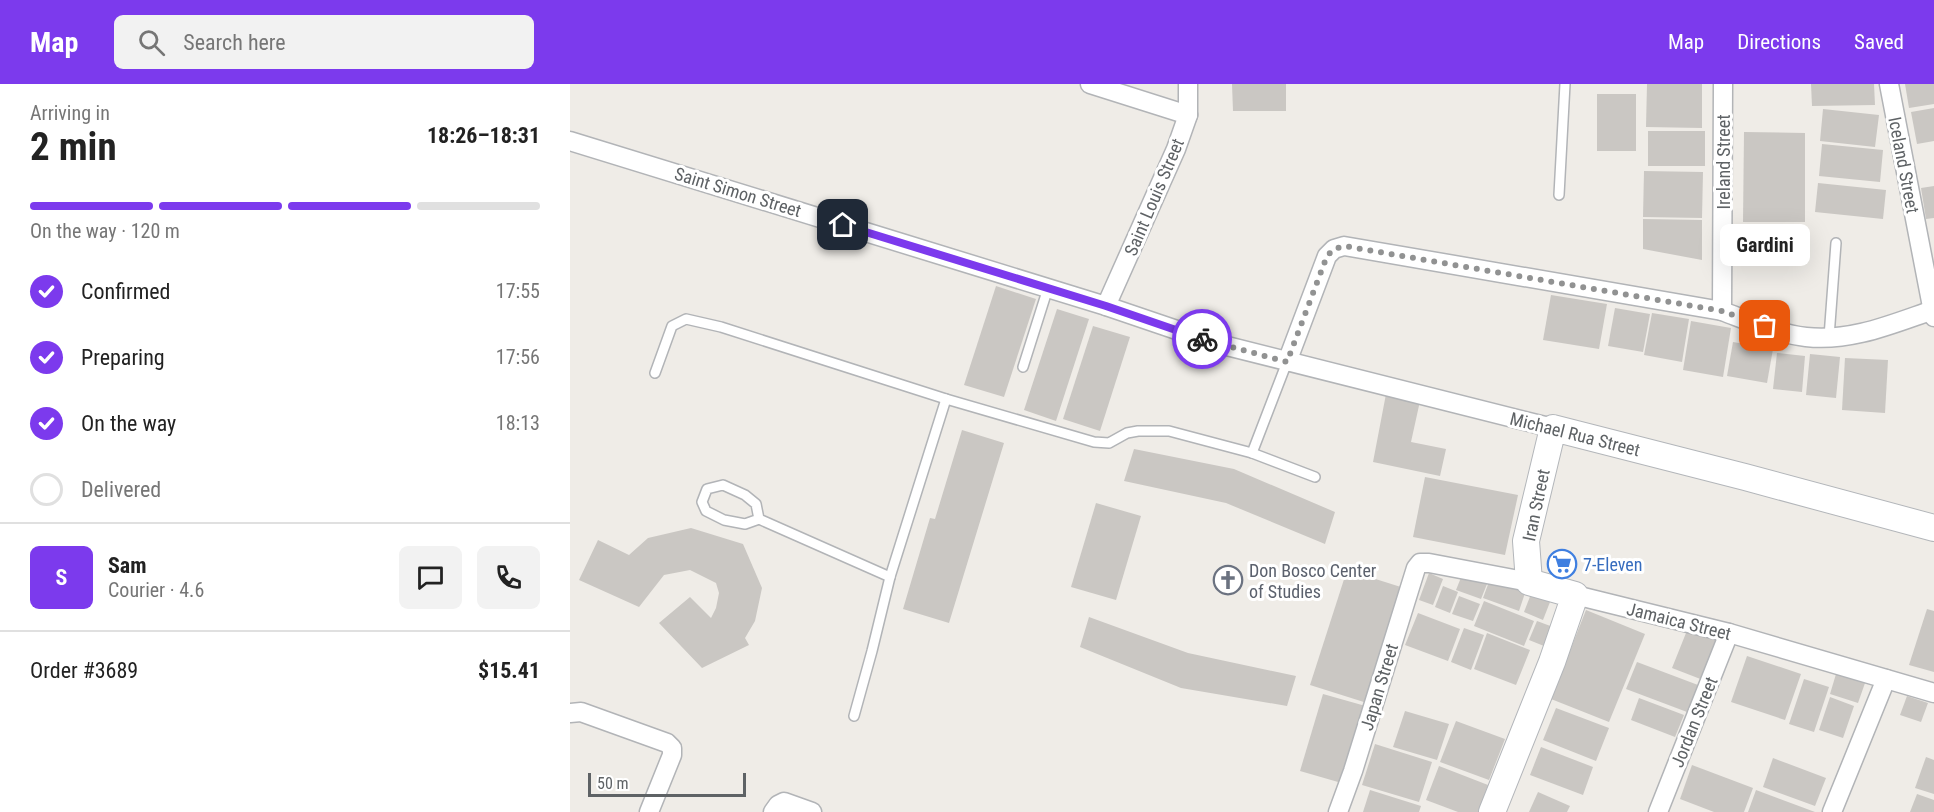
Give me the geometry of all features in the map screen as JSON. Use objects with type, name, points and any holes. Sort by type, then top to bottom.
[{"type":"main road","name":"Michael Rua Street","points":[[1553,428],[1933,523]]},
{"type":"main road","name":"Iran Street","points":[[1529,582],[1526,541],[1553,428]]},
{"type":"main road","name":"Jamaica Street","points":[[1529,582],[1575,595]]},
{"type":"main road","points":[[1492,812],[1552,662],[1575,595]]},
{"type":"street","points":[[1090,84],[1188,115]]},
{"type":"street","name":"Saint Louis Street","points":[[1106,306],[1176,149],[1188,115],[1188,84]]},
{"type":"street","name":"Ireland Street","points":[[1722,311],[1723,84]]},
{"type":"street","name":"Iceland Street","points":[[1889,84],[1933,314]]},
{"type":"street","name":"Saint Simon Street","points":[[570,141],[1106,306],[1215,343]]},
{"type":"street","points":[[1287,362],[1327,256],[1334,249],[1344,246],[1722,311],[1806,337],[1838,338],[1870,332],[1933,314]]},
{"type":"street","name":"Michael Rua Street","points":[[1215,343],[1553,428]]},
{"type":"street","name":"Jamaica Street","points":[[1420,563],[1529,582]]},
{"type":"street","name":"Japan Street","points":[[1338,812],[1353,771],[1416,568],[1420,563]]},
{"type":"street","name":"Jamaica Street","points":[[1575,595],[1729,633],[1934,693]]},
{"type":"street","name":"Jordan Street","points":[[1658,812],[1729,633]]},
{"type":"street","points":[[1832,812],[1886,679]]},
{"type":"street","points":[[570,714],[581,712],[667,743],[672,748],[672,755],[650,812]]},
{"type":"street","points":[[773,812],[778,805],[784,802],[812,812]]},
{"type":"lane","points":[[1559,195],[1565,84]]},
{"type":"lane","points":[[1829,338],[1836,243]]},
{"type":"lane","points":[[1023,367],[1048,288]]},
{"type":"lane","points":[[655,373],[672,326],[686,319],[721,327],[946,399],[1094,442],[1109,442],[1138,431],[1169,431],[1252,453],[1314,477]]},
{"type":"lane","points":[[1252,453],[1287,362]]},
{"type":"lane","points":[[854,716],[890,577],[946,399]]},
{"type":"lane","points":[[759,519],[756,504],[745,495],[723,485],[707,489],[702,502],[706,511],[724,520],[745,524],[759,519],[890,577]]},
{"type":"building","points":[[1232,84],[1286,84],[1286,111],[1233,111]]},
{"type":"building","points":[[1647,84],[1702,84],[1702,128],[1646,127]]},
{"type":"building","points":[[1811,84],[1874,84],[1875,105],[1812,106]]},
{"type":"building","points":[[1905,84],[1934,84],[1934,104],[1909,108]]},
{"type":"building","points":[[1597,94],[1636,94],[1636,151],[1597,151]]},
{"type":"building","points":[[1934,108],[1934,141],[1917,144],[1911,112]]},
{"type":"building","points":[[1823,109],[1879,115],[1875,147],[1820,141]]},
{"type":"building","points":[[1648,131],[1705,131],[1705,166],[1648,166]]},
{"type":"building","points":[[1744,132],[1805,133],[1805,222],[1743,222]]},
{"type":"building","points":[[1822,144],[1883,150],[1880,182],[1819,176]]},
{"type":"building","points":[[1644,171],[1703,172],[1702,218],[1643,217]]},
{"type":"building","points":[[1818,183],[1886,190],[1883,219],[1815,212]]},
{"type":"building","points":[[1934,186],[1934,218],[1926,219],[1921,188]]},
{"type":"building","points":[[1643,219],[1702,220],[1702,260],[1643,249]]},
{"type":"building","points":[[996,286],[1036,299],[1004,397],[964,385]]},
{"type":"building","points":[[1551,295],[1607,304],[1599,349],[1543,340]]},
{"type":"building","points":[[1615,308],[1650,314],[1643,352],[1608,346]]},
{"type":"building","points":[[1057,309],[1089,319],[1056,421],[1024,410]]},
{"type":"building","points":[[1652,313],[1689,319],[1682,362],[1644,355]]},
{"type":"building","points":[[1691,321],[1731,328],[1723,377],[1683,370]]},
{"type":"building","points":[[1093,326],[1130,337],[1100,431],[1063,419]]},
{"type":"building","points":[[1733,342],[1773,349],[1767,383],[1727,376]]},
{"type":"building","points":[[1777,353],[1805,356],[1802,392],[1773,389]]},
{"type":"building","points":[[1810,354],[1840,357],[1836,398],[1806,395]]},
{"type":"building","points":[[1845,358],[1888,360],[1885,413],[1842,410]]},
{"type":"building","points":[[1386,394],[1420,401],[1411,442],[1446,449],[1440,476],[1373,462]]},
{"type":"building","points":[[962,430],[1004,443],[949,623],[903,609],[930,518],[935,519]]},
{"type":"building","points":[[1134,449],[1234,469],[1335,512],[1325,544],[1226,503],[1124,481]]},
{"type":"building","points":[[1425,477],[1518,495],[1505,555],[1413,537]]},
{"type":"building","points":[[1096,503],[1141,516],[1116,600],[1071,587]]},
{"type":"building","points":[[691,528],[743,544],[762,588],[755,621],[745,638],[749,645],[702,668],[659,623],[690,597],[711,618],[719,593],[716,583],[690,570],[664,575],[639,607],[579,580],[598,540],[629,555],[648,538]]},
{"type":"building","points":[[1347,570],[1404,588],[1367,703],[1310,685]]},
{"type":"building","points":[[1429,573],[1443,579],[1433,605],[1419,600]]},
{"type":"building","points":[[1462,575],[1487,584],[1481,599],[1456,590]]},
{"type":"building","points":[[1490,579],[1525,593],[1519,611],[1483,598]]},
{"type":"building","points":[[1443,586],[1458,592],[1450,613],[1435,607]]},
{"type":"building","points":[[1531,594],[1550,602],[1543,620],[1524,612]]},
{"type":"building","points":[[1459,596],[1480,604],[1473,621],[1452,614]]},
{"type":"building","points":[[1484,601],[1534,621],[1524,646],[1474,626]]},
{"type":"building","points":[[1927,609],[1934,611],[1934,672],[1909,665]]},
{"type":"building","points":[[1586,610],[1645,634],[1609,722],[1551,699]]},
{"type":"building","points":[[1418,613],[1460,629],[1448,661],[1405,645]]},
{"type":"building","points":[[1089,617],[1188,653],[1296,676],[1287,706],[1181,688],[1080,647]]},
{"type":"building","points":[[1537,621],[1561,630],[1554,650],[1529,640]]},
{"type":"building","points":[[1464,628],[1484,635],[1471,670],[1451,662]]},
{"type":"building","points":[[1688,628],[1719,640],[1703,680],[1672,668]]},
{"type":"building","points":[[1487,633],[1530,650],[1516,685],[1474,669]]},
{"type":"building","points":[[1747,656],[1801,674],[1785,720],[1731,702]]},
{"type":"building","points":[[1637,662],[1698,685],[1687,712],[1626,689]]},
{"type":"building","points":[[1836,674],[1865,683],[1858,703],[1830,694]]},
{"type":"building","points":[[1804,679],[1829,687],[1814,732],[1789,724]]},
{"type":"building","points":[[1323,694],[1369,707],[1345,784],[1300,771]]},
{"type":"building","points":[[1907,696],[1928,703],[1921,722],[1900,715]]},
{"type":"building","points":[[1830,697],[1854,706],[1843,738],[1819,730]]},
{"type":"building","points":[[1639,698],[1684,715],[1675,737],[1631,720]]},
{"type":"building","points":[[1556,708],[1609,728],[1596,761],[1543,740]]},
{"type":"building","points":[[1405,711],[1449,724],[1437,760],[1393,747]]},
{"type":"building","points":[[1456,721],[1505,739],[1489,780],[1440,762]]},
{"type":"building","points":[[1375,744],[1432,762],[1419,802],[1362,785]]},
{"type":"building","points":[[1541,747],[1593,767],[1583,795],[1530,775]]},
{"type":"building","points":[[1926,757],[1934,760],[1934,794],[1915,788]]},
{"type":"building","points":[[1773,758],[1826,778],[1815,806],[1763,787]]},
{"type":"building","points":[[1692,765],[1753,788],[1744,812],[1714,812],[1680,799]]},
{"type":"building","points":[[1439,766],[1488,785],[1478,812],[1458,812],[1426,800]]},
{"type":"building","points":[[1370,790],[1421,806],[1419,812],[1363,812]]},
{"type":"building","points":[[1756,790],[1815,812],[1748,812]]},
{"type":"building","points":[[1538,792],[1570,806],[1567,812],[1529,812]]},
{"type":"building","points":[[1917,794],[1934,800],[1934,812],[1910,812]]},
{"type":"way so far","points":[[1202,339],[1287,362],[1327,256],[1334,249],[1344,246],[1722,311],[1765,326]]},
{"type":"place","name":"Gardini","points":[[1765,326]]},
{"type":"place","name":"7-Eleven","points":[[1562,564]]},
{"type":"place","name":"Don Bosco Center of Studies","points":[[1228,580]]},
{"type":"route","points":[[843,225],[1106,306],[1202,339]]}]
